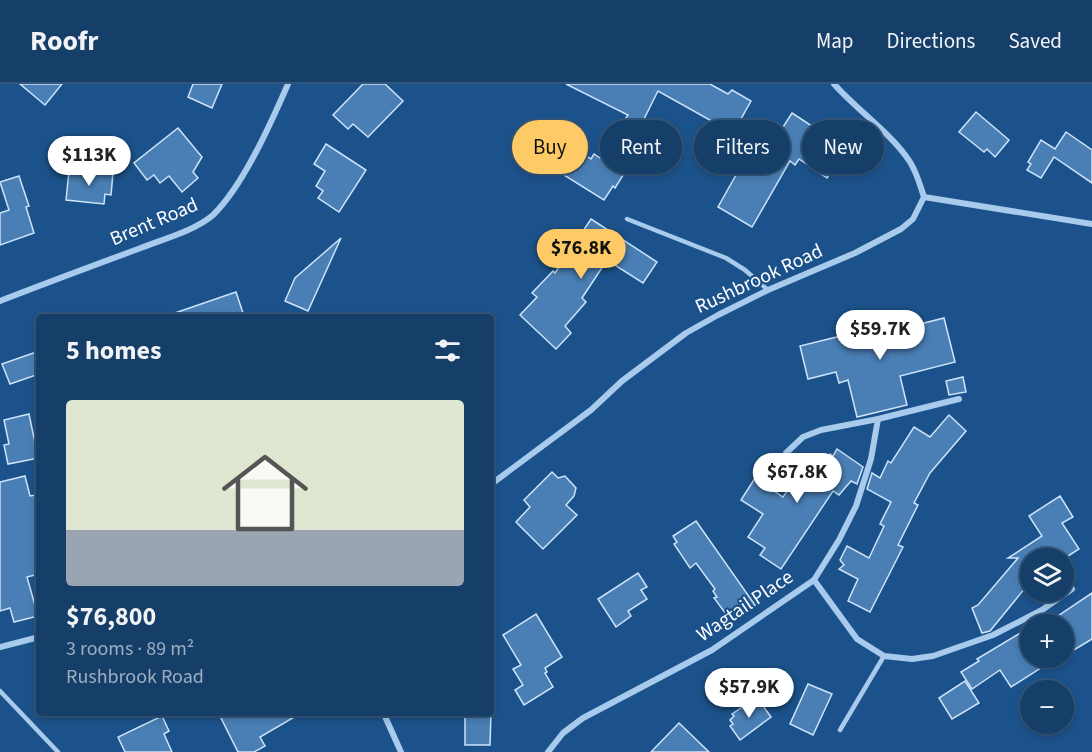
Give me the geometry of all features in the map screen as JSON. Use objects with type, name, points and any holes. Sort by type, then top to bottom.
[{"type":"street","name":"Brent Road","points":[[0,301],[171,236],[211,217],[225,203],[239,183],[288,84]]},
{"type":"street","points":[[834,84],[897,146],[910,162],[924,197],[1092,224]]},
{"type":"street","name":"Rushbrook Road","points":[[494,482],[591,410],[658,353],[718,315],[768,290],[855,253],[901,229],[913,219],[924,197]]},
{"type":"street","points":[[786,453],[803,437],[821,430],[959,399]]},
{"type":"street","name":"Wagtail Place","points":[[548,752],[563,733],[583,717],[719,646],[814,580],[839,540],[856,506],[872,459],[878,419]]},
{"type":"street","points":[[814,580],[858,639],[884,656],[912,659],[933,656],[993,635],[1053,602]]},
{"type":"street","points":[[0,647],[36,638]]},
{"type":"street","points":[[385,716],[401,752]]},
{"type":"lane","points":[[627,219],[726,258],[745,270],[768,290]]},
{"type":"lane","points":[[840,730],[884,656]]},
{"type":"lane","points":[[0,691],[58,752]]},
{"type":"building","points":[[20,84],[62,84],[45,105]]},
{"type":"building","points":[[193,84],[222,84],[212,108],[188,97]]},
{"type":"building","points":[[363,84],[385,84],[403,101],[368,137],[353,124],[348,129],[333,115]]},
{"type":"building","points":[[566,84],[710,84],[728,94],[732,90],[751,101],[740,120],[710,120],[658,91],[644,120],[625,120],[628,115]]},
{"type":"building","points":[[976,112],[1009,140],[995,157],[987,149],[984,152],[959,132]]},
{"type":"building","points":[[792,113],[803,120],[802,161],[799,159],[795,165],[790,161],[790,120],[788,120]]},
{"type":"building","points":[[178,128],[202,157],[193,172],[198,178],[182,192],[169,176],[160,183],[154,175],[147,180],[134,163]]},
{"type":"building","points":[[1066,132],[1092,150],[1092,183],[1054,157],[1041,178],[1027,170],[1031,164],[1028,162],[1041,140],[1055,149]]},
{"type":"building","points":[[326,144],[366,170],[339,212],[318,198],[323,191],[316,186],[325,171],[314,164]]},
{"type":"building","points":[[594,154],[600,158],[600,174],[624,174],[604,200],[562,174],[588,174],[588,157],[591,159]]},
{"type":"building","points":[[69,171],[95,174],[96,171],[113,173],[111,195],[105,194],[104,204],[66,200]]},
{"type":"building","points":[[737,174],[783,174],[752,227],[718,207]]},
{"type":"building","points":[[19,176],[29,206],[26,207],[34,233],[0,245],[0,213],[9,210],[0,182]]},
{"type":"building","points":[[591,219],[657,262],[643,283],[607,260],[582,298],[586,302],[565,326],[571,333],[556,349],[520,315],[537,297],[532,293],[553,271],[555,273]]},
{"type":"building","points":[[341,238],[308,311],[285,301],[295,278]]},
{"type":"building","points":[[236,292],[243,314],[172,314]]},
{"type":"building","points":[[944,318],[955,362],[900,376],[907,405],[857,417],[848,380],[839,383],[836,372],[808,379],[800,346],[861,331],[862,334],[907,324],[908,327]]},
{"type":"building","points":[[36,352],[36,375],[10,384],[2,364]]},
{"type":"building","points":[[963,377],[966,392],[949,395],[946,381]]},
{"type":"building","points":[[29,414],[36,443],[36,459],[8,464],[4,445],[9,444],[4,420]]},
{"type":"building","points":[[949,415],[966,431],[930,473],[914,503],[918,505],[898,545],[903,547],[870,612],[848,601],[858,579],[839,569],[844,565],[840,560],[847,546],[869,558],[884,526],[880,524],[891,502],[867,489],[872,473],[880,478],[888,461],[891,463],[914,427],[930,437]]},
{"type":"building","points":[[837,449],[863,467],[857,484],[851,481],[839,495],[833,491],[781,569],[760,555],[765,548],[748,537],[763,514],[741,500],[755,478],[783,497],[811,457],[822,465],[830,454],[833,456]]},
{"type":"building","points":[[552,472],[558,478],[565,476],[576,488],[574,496],[566,505],[577,515],[543,549],[516,522],[530,507],[524,500]]},
{"type":"building","points":[[25,476],[30,496],[36,495],[36,575],[27,577],[36,616],[14,622],[10,608],[0,611],[0,482]]},
{"type":"building","points":[[1060,496],[1073,517],[1062,523],[1079,549],[1074,552],[1074,548],[1023,548],[1042,536],[1029,516]]},
{"type":"building","points":[[696,521],[755,605],[732,622],[714,598],[717,597],[713,591],[715,589],[696,563],[690,568],[674,544],[677,542],[673,536]]},
{"type":"building","points":[[1020,550],[1020,594],[990,631],[982,633],[972,608],[978,605],[1018,558],[1008,558]]},
{"type":"building","points":[[638,573],[647,587],[641,590],[647,599],[628,611],[631,616],[616,627],[598,599]]},
{"type":"building","points":[[1092,593],[1092,639],[1074,650],[1074,614],[1061,614]]},
{"type":"building","points":[[536,614],[562,657],[545,668],[547,672],[545,673],[553,687],[524,705],[515,690],[523,685],[513,669],[521,665],[503,635]]},
{"type":"building","points":[[1020,633],[1020,668],[1041,668],[1011,687],[1000,670],[972,689],[961,672],[979,661],[977,659]]},
{"type":"building","points":[[965,681],[979,703],[952,719],[939,698]]},
{"type":"building","points":[[808,684],[832,694],[813,735],[790,724]]},
{"type":"building","points":[[754,699],[758,705],[761,703],[771,717],[740,740],[730,726],[733,724],[730,720],[734,716],[732,714]]},
{"type":"building","points":[[162,716],[169,731],[164,734],[172,752],[125,752],[118,737]]},
{"type":"building","points":[[224,716],[296,716],[260,737],[265,746],[254,752],[238,752],[221,718]]},
{"type":"building","points":[[465,716],[491,716],[490,745],[465,745]]},
{"type":"building","points":[[679,723],[709,752],[651,752]]}]
